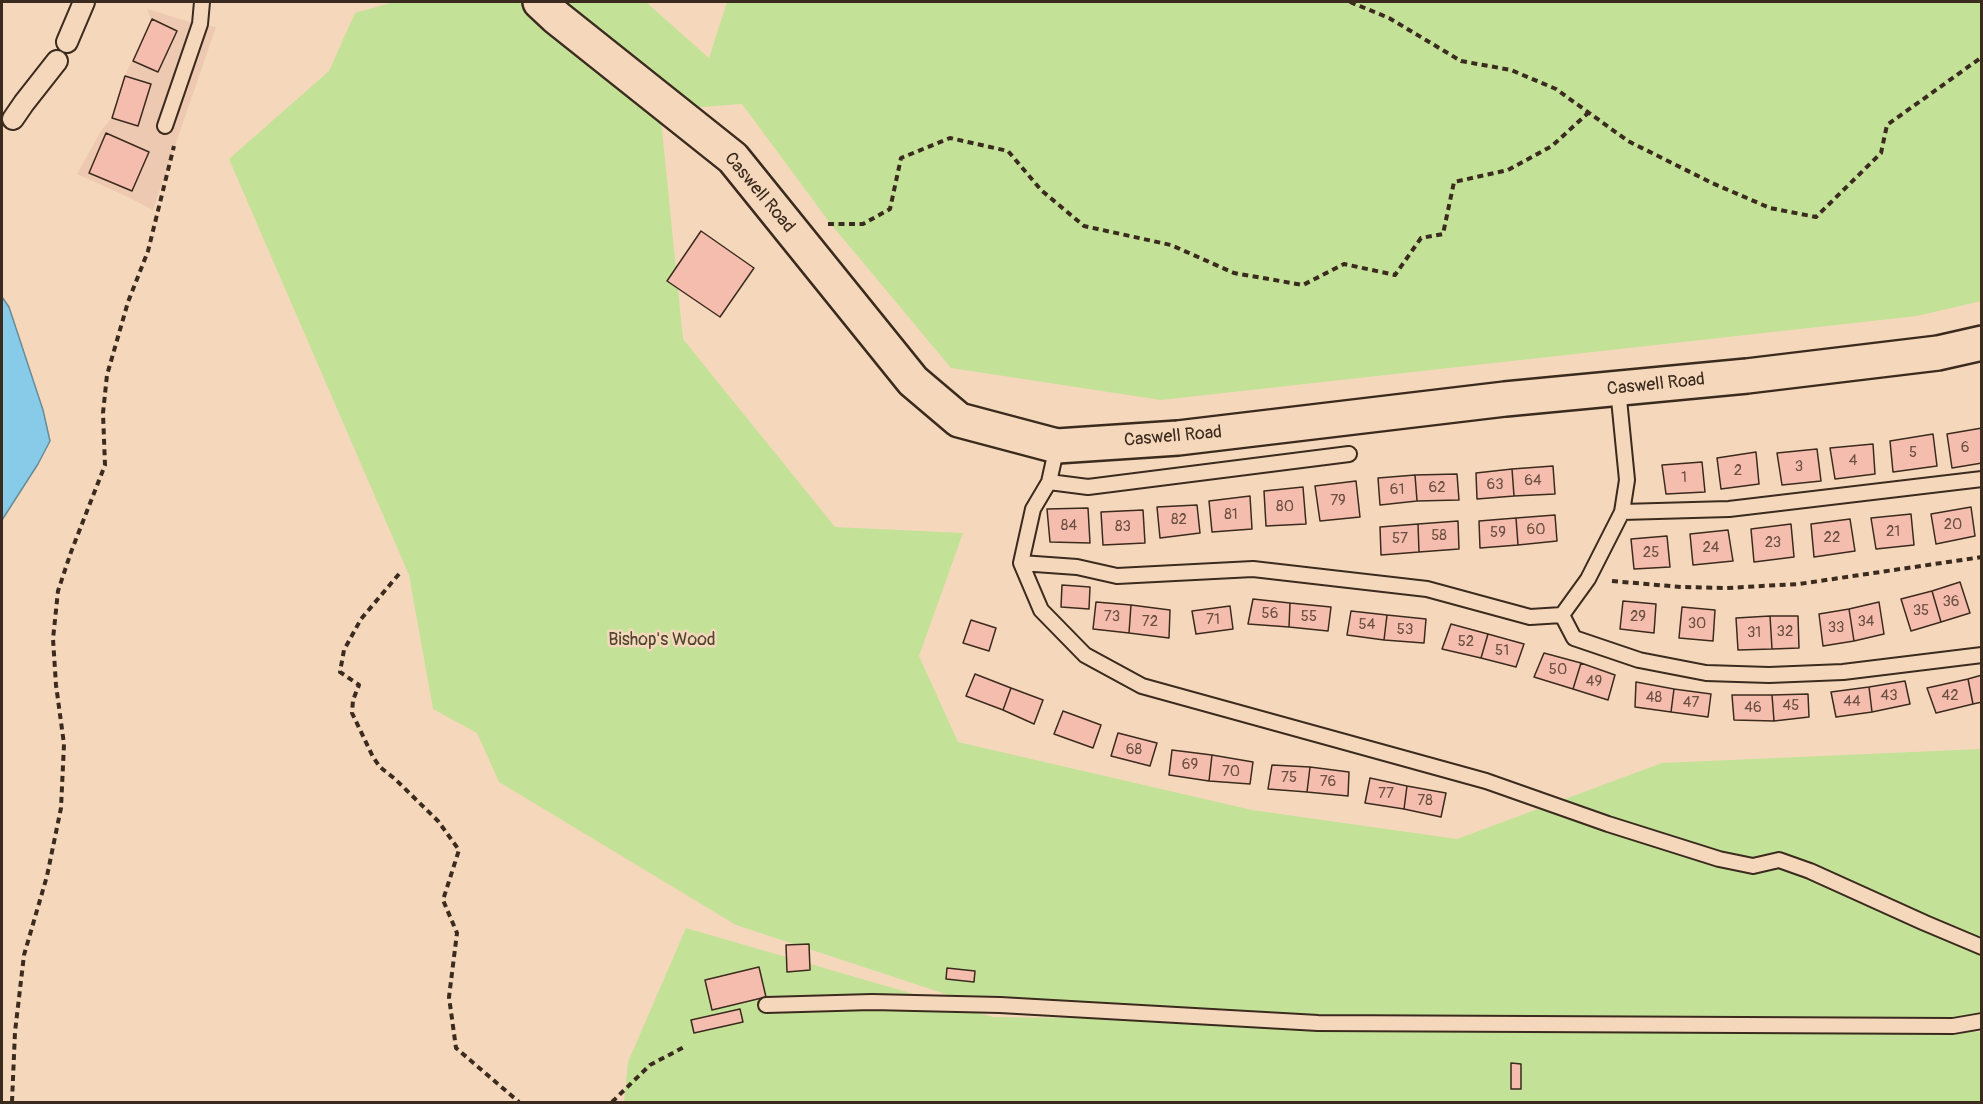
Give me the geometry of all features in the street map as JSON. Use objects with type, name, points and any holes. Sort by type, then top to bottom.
[{"type":"main road","name":"Caswell Road","points":[[540,2],[556,18],[733,158],[913,381],[959,420],[1057,446],[1178,438],[1505,399],[1618,389],[1938,353],[1982,343]]},
{"type":"street","points":[[67,42],[84,2]]},
{"type":"street","points":[[13,119],[57,61]]},
{"type":"lane","points":[[165,126],[200,24],[202,2]]},
{"type":"lane","points":[[1562,615],[1588,579],[1622,512],[1627,480],[1618,389]]},
{"type":"lane","points":[[1057,446],[1049,482],[1033,509],[1021,563],[1041,610],[1085,655],[1142,686],[1486,781],[1608,824],[1719,859],[1753,866],[1779,860],[1810,871],[1982,947]]},
{"type":"lane","points":[[1049,482],[1088,487],[1349,454]]},
{"type":"lane","points":[[1622,512],[1729,509],[1982,478]]},
{"type":"lane","points":[[1021,563],[1077,567],[1117,576],[1253,569],[1427,589],[1530,617],[1562,615]]},
{"type":"lane","points":[[1562,615],[1574,638],[1639,660],[1706,673],[1769,675],[1843,672],[1982,655]]},
{"type":"lane","points":[[766,1005],[872,1002],[1000,1005],[1318,1023],[1953,1026],[1982,1021]]},
{"type":"path","points":[[1350,2],[1389,18],[1461,61],[1510,70],[1556,88],[1628,141],[1712,183],[1770,208],[1816,217],[1881,153],[1887,125],[1982,57]]},
{"type":"path","points":[[830,223],[863,224],[890,209],[901,158],[950,138],[1008,150],[1041,190],[1084,226],[1171,245],[1234,273],[1303,285],[1344,264],[1395,274],[1421,238],[1443,234],[1454,182],[1508,170],[1552,146],[1588,113]]},
{"type":"path","points":[[12,1102],[15,1032],[24,955],[46,876],[61,808],[64,744],[56,685],[53,639],[58,591],[105,465],[103,412],[107,375],[128,302],[148,251],[176,140]]},
{"type":"path","points":[[1588,579],[1681,587],[1727,588],[1799,584],[1982,557]]},
{"type":"path","points":[[399,574],[361,619],[344,650],[340,672],[359,685],[353,700],[352,713],[380,767],[438,821],[459,850],[443,900],[457,933],[448,998],[456,1048],[519,1102]]},
{"type":"path","points":[[612,1102],[650,1065],[686,1046]]},
{"type":"shaded area","points":[[147,9],[216,27],[153,210],[77,174],[102,129],[112,118],[125,76],[151,19]]},
{"type":"green space","name":"Bishop's Wood","points":[[394,2],[646,2],[709,58],[727,2],[1981,2],[1981,301],[1917,316],[1161,400],[951,368],[830,223],[742,104],[660,110],[683,339],[835,527],[963,533],[919,656],[958,742],[1252,810],[1457,839],[1662,763],[1981,749],[1981,1028],[991,1009],[736,925],[499,782],[477,733],[433,709],[409,575],[229,159],[329,71],[355,13]]},
{"type":"green space","points":[[686,928],[993,1017],[1968,1030],[1981,1033],[1981,1102],[624,1102],[628,1062]]},
{"type":"water","points":[[2,297],[9,307],[43,410],[50,441],[2,520]]},
{"type":"building","points":[[152,19],[177,31],[158,72],[133,61]]},
{"type":"building","points":[[125,76],[151,84],[138,126],[112,118]]},
{"type":"building","points":[[106,133],[149,152],[132,191],[89,173]]},
{"type":"building","points":[[701,231],[754,268],[720,317],[667,281]]},
{"type":"building","points":[[1982,428],[1982,463],[1952,468],[1947,434]]},
{"type":"building","points":[[1933,434],[1937,466],[1893,472],[1890,441]]},
{"type":"building","points":[[1873,444],[1875,474],[1835,479],[1830,448]]},
{"type":"building","points":[[1817,449],[1821,481],[1782,485],[1777,453]]},
{"type":"building","points":[[1756,452],[1759,484],[1721,489],[1717,458]]},
{"type":"building","points":[[1702,462],[1705,492],[1666,494],[1662,465]]},
{"type":"building","points":[[1553,466],[1555,494],[1514,496],[1512,469]]},
{"type":"building","points":[[1512,469],[1514,496],[1477,499],[1476,473]]},
{"type":"building","points":[[1457,474],[1459,500],[1417,501],[1415,475]]},
{"type":"building","points":[[1415,475],[1417,501],[1380,505],[1378,478]]},
{"type":"building","points":[[1356,481],[1360,517],[1320,521],[1315,486]]},
{"type":"building","points":[[1303,487],[1306,524],[1266,526],[1264,491]]},
{"type":"building","points":[[1250,496],[1252,529],[1212,532],[1209,501]]},
{"type":"building","points":[[1197,505],[1200,533],[1160,538],[1157,507]]},
{"type":"building","points":[[1971,507],[1975,536],[1936,544],[1931,514]]},
{"type":"building","points":[[1088,508],[1090,543],[1050,542],[1047,509]]},
{"type":"building","points":[[1143,510],[1145,543],[1103,545],[1101,512]]},
{"type":"building","points":[[1911,514],[1914,545],[1876,549],[1871,518]]},
{"type":"building","points":[[1555,515],[1557,541],[1518,545],[1516,518]]},
{"type":"building","points":[[1516,518],[1518,545],[1480,548],[1479,521]]},
{"type":"building","points":[[1850,519],[1855,551],[1814,557],[1811,524]]},
{"type":"building","points":[[1458,521],[1459,549],[1419,552],[1418,524]]},
{"type":"building","points":[[1418,524],[1419,552],[1381,555],[1380,527]]},
{"type":"building","points":[[1791,524],[1794,557],[1754,562],[1751,529]]},
{"type":"building","points":[[1728,530],[1733,561],[1693,565],[1690,534]]},
{"type":"building","points":[[1667,536],[1670,567],[1634,569],[1631,539]]},
{"type":"building","points":[[1960,582],[1970,613],[1941,622],[1932,591]]},
{"type":"building","points":[[1062,585],[1090,587],[1089,609],[1061,607]]},
{"type":"building","points":[[1932,591],[1941,622],[1911,631],[1901,599]]},
{"type":"building","points":[[1253,599],[1290,603],[1289,627],[1248,624]]},
{"type":"building","points":[[1623,601],[1656,604],[1654,633],[1620,629]]},
{"type":"building","points":[[1096,602],[1131,605],[1129,633],[1093,629]]},
{"type":"building","points":[[1879,602],[1884,634],[1854,641],[1849,609]]},
{"type":"building","points":[[1290,603],[1331,607],[1328,631],[1289,627]]},
{"type":"building","points":[[1131,605],[1170,610],[1169,638],[1129,633]]},
{"type":"building","points":[[1230,606],[1233,629],[1196,634],[1192,611]]},
{"type":"building","points":[[1682,607],[1715,610],[1713,641],[1679,638]]},
{"type":"building","points":[[1849,609],[1854,641],[1823,646],[1819,614]]},
{"type":"building","points":[[1351,611],[1387,615],[1384,640],[1347,635]]},
{"type":"building","points":[[1387,615],[1426,619],[1424,643],[1384,640]]},
{"type":"building","points":[[1770,616],[1798,616],[1799,648],[1772,649]]},
{"type":"building","points":[[1770,616],[1772,649],[1738,650],[1736,618]]},
{"type":"building","points":[[971,620],[996,628],[989,651],[963,643]]},
{"type":"building","points":[[1451,624],[1488,634],[1481,658],[1442,649]]},
{"type":"building","points":[[1488,634],[1524,644],[1516,667],[1481,658]]},
{"type":"building","points":[[1544,653],[1581,663],[1573,689],[1534,677]]},
{"type":"building","points":[[1581,663],[1615,675],[1608,700],[1573,689]]},
{"type":"building","points":[[975,674],[1011,688],[1003,710],[966,696]]},
{"type":"building","points":[[1982,675],[1982,702],[1973,704],[1968,679]]},
{"type":"building","points":[[1968,679],[1973,704],[1936,713],[1927,688]]},
{"type":"building","points":[[1905,681],[1910,704],[1872,712],[1869,687]]},
{"type":"building","points":[[1636,682],[1674,689],[1671,712],[1635,707]]},
{"type":"building","points":[[1869,687],[1872,712],[1836,717],[1831,692]]},
{"type":"building","points":[[1011,688],[1043,700],[1034,724],[1003,710]]},
{"type":"building","points":[[1674,689],[1711,694],[1708,717],[1671,712]]},
{"type":"building","points":[[1808,694],[1809,717],[1774,721],[1772,695]]},
{"type":"building","points":[[1732,695],[1772,695],[1774,721],[1734,720]]},
{"type":"building","points":[[1063,711],[1101,725],[1093,748],[1054,734]]},
{"type":"building","points":[[1118,733],[1157,743],[1150,766],[1111,756]]},
{"type":"building","points":[[1172,750],[1212,755],[1209,781],[1169,775]]},
{"type":"building","points":[[1212,755],[1253,762],[1250,784],[1209,781]]},
{"type":"building","points":[[1272,765],[1310,767],[1307,792],[1268,789]]},
{"type":"building","points":[[1310,767],[1349,772],[1348,796],[1307,792]]},
{"type":"building","points":[[1370,778],[1407,786],[1404,809],[1365,803]]},
{"type":"building","points":[[1407,786],[1446,793],[1441,817],[1404,809]]},
{"type":"building","points":[[809,944],[810,970],[787,972],[786,945]]},
{"type":"building","points":[[759,967],[766,997],[712,1010],[705,980]]},
{"type":"building","points":[[947,968],[975,971],[974,982],[946,979]]},
{"type":"building","points":[[740,1009],[743,1022],[694,1033],[691,1020]]},
{"type":"building","points":[[1511,1063],[1521,1064],[1521,1089],[1511,1089]]}]
